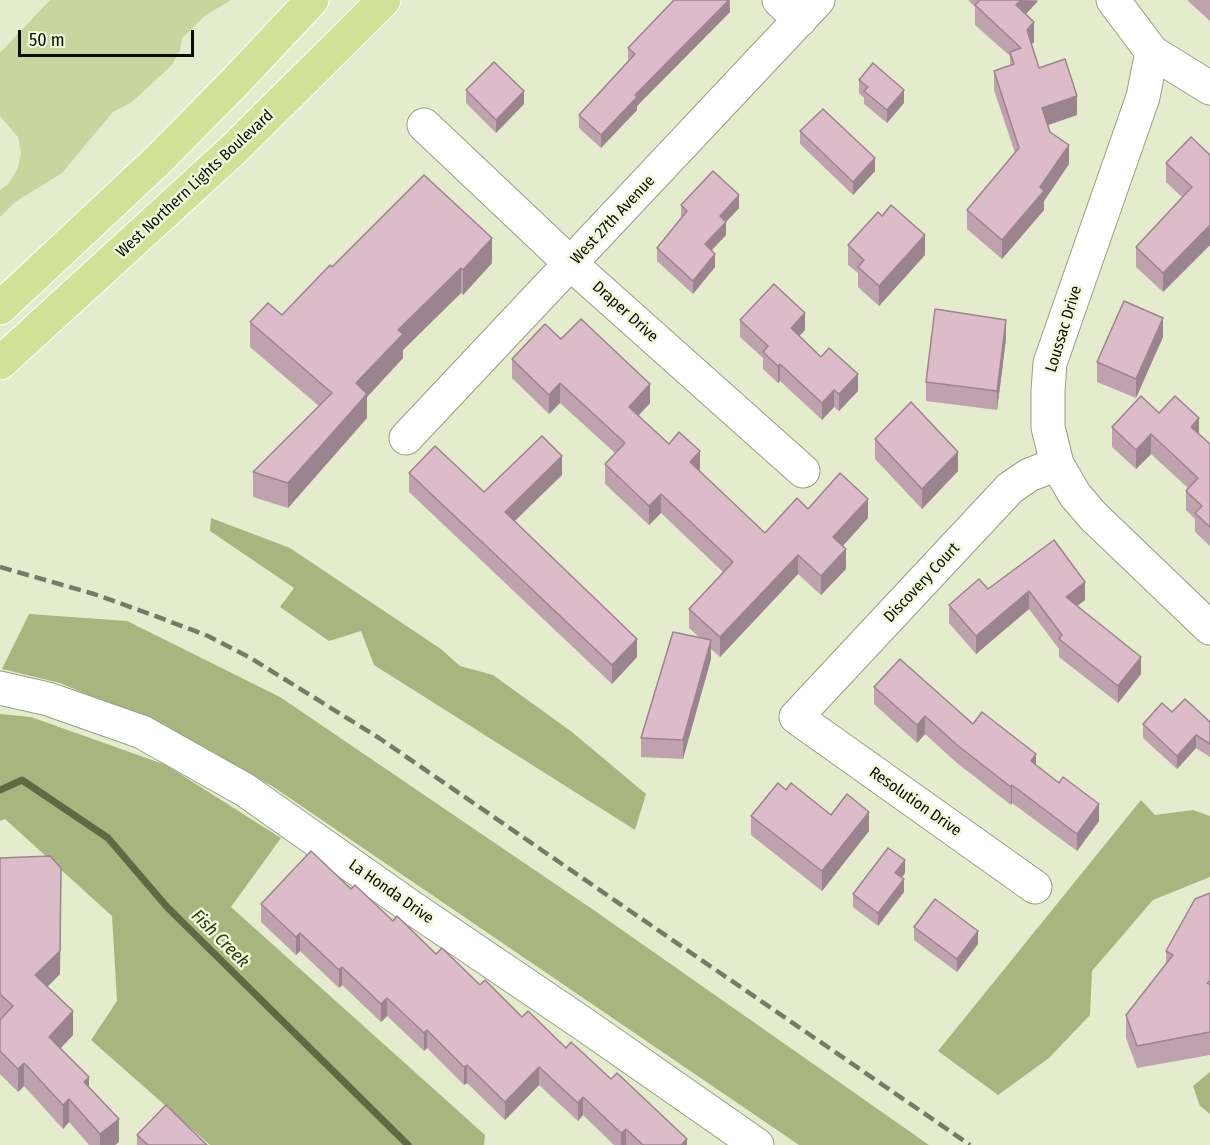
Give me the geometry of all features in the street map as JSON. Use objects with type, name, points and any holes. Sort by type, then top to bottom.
[{"type":"main road","points":[[0,308],[157,161],[312,0]]},
{"type":"main road","name":"West Northern Lights Boulevard","points":[[0,363],[234,149],[384,0]]},
{"type":"street","points":[[1113,0],[1152,52],[1210,88]]},
{"type":"street","name":"West 27th Avenue","points":[[406,438],[571,264],[799,7]]},
{"type":"street","name":"Loussac Drive","points":[[1152,52],[1143,97],[1050,363],[1048,427],[1058,464],[1075,495],[1093,516],[1210,628]]},
{"type":"street","name":"Draper Drive","points":[[424,125],[571,264],[803,471]]},
{"type":"street","name":"Discovery Court","points":[[796,717],[1010,488],[1029,475],[1058,464]]},
{"type":"street","name":"La Honda Drive","points":[[0,688],[48,699],[142,732],[245,790],[757,1145]]},
{"type":"street","name":"Resolution Drive","points":[[796,717],[1035,887]]},
{"type":"green space","points":[[50,0],[231,0],[206,15],[182,38],[180,50],[172,65],[132,102],[113,112],[62,173],[15,202],[0,217],[0,190],[8,184],[17,170],[21,154],[18,137],[0,116],[0,53]]},
{"type":"green space","points":[[211,518],[290,548],[441,649],[460,666],[493,675],[572,732],[646,794],[635,830],[374,665],[361,631],[329,641],[280,607],[294,588],[210,531]]},
{"type":"green space","points":[[29,614],[127,621],[280,697],[595,911],[929,1145],[799,1145],[272,786],[170,730],[60,683],[2,669]]},
{"type":"green space","points":[[0,714],[31,717],[166,765],[281,838],[231,907],[485,1135],[484,1145],[210,1145],[91,1040],[117,1001],[112,916],[5,819],[0,821]]},
{"type":"green space","points":[[1141,800],[1155,815],[1193,810],[1210,816],[1210,877],[1153,900],[1092,971],[1090,1015],[1049,1058],[998,1095],[938,1051]]},
{"type":"green space","points":[[1210,1072],[1210,1114],[1200,1106],[1193,1086]]},
{"type":"building","points":[[674,0],[729,0],[635,95],[637,97],[601,135],[579,115],[635,54],[628,48]]},
{"type":"building","points":[[980,0],[1021,0],[1016,5],[1034,22],[1027,30],[1039,68],[1065,59],[1077,96],[1042,108],[1050,132],[1069,145],[1040,187],[1044,191],[1002,240],[967,210],[1019,148],[994,71],[1014,64],[1010,52],[1021,48],[975,5]]},
{"type":"building","points":[[494,62],[524,91],[496,120],[466,90]]},
{"type":"building","points":[[873,63],[904,90],[887,110],[864,91],[868,87],[859,80]]},
{"type":"building","points":[[823,109],[875,158],[853,182],[800,131]]},
{"type":"building","points":[[1191,137],[1210,155],[1210,225],[1163,273],[1136,247],[1192,187],[1166,163]]},
{"type":"building","points":[[713,171],[739,195],[720,216],[726,222],[705,244],[715,254],[693,281],[657,248],[687,211],[681,205]]},
{"type":"building","points":[[424,175],[492,238],[463,270],[461,268],[398,330],[403,334],[356,383],[367,394],[288,483],[253,472],[332,393],[250,322],[268,303],[282,315],[330,265],[332,267]]},
{"type":"building","points":[[891,205],[925,235],[879,286],[858,267],[864,260],[848,245],[878,212],[882,216]]},
{"type":"building","points":[[774,284],[805,313],[791,328],[821,357],[829,348],[858,374],[839,394],[834,390],[822,403],[780,364],[778,366],[763,352],[768,346],[740,320]]},
{"type":"building","points":[[1124,301],[1163,318],[1136,379],[1097,362]]},
{"type":"building","points":[[935,309],[1006,320],[997,391],[926,382]]},
{"type":"building","points":[[581,319],[650,384],[629,407],[669,444],[679,432],[700,451],[690,462],[765,533],[797,498],[808,509],[840,473],[868,499],[833,537],[846,549],[821,576],[798,555],[720,637],[689,609],[733,562],[661,494],[649,506],[605,464],[625,443],[560,383],[549,395],[512,359],[545,324],[561,339]]},
{"type":"building","points":[[1141,396],[1159,413],[1175,396],[1199,418],[1191,427],[1210,444],[1210,527],[1195,513],[1202,506],[1186,491],[1198,478],[1151,434],[1136,450],[1112,427]]},
{"type":"building","points":[[911,402],[958,452],[922,489],[875,439]]},
{"type":"building","points":[[542,436],[562,456],[505,512],[637,639],[612,665],[409,473],[435,446],[484,492]]},
{"type":"building","points":[[1054,540],[1085,582],[1066,597],[1141,657],[1118,686],[1059,639],[1062,635],[1029,591],[976,636],[949,605],[979,579],[988,589]]},
{"type":"building","points":[[673,632],[711,640],[683,740],[641,738]]},
{"type":"building","points":[[900,659],[973,724],[982,712],[1036,754],[1031,761],[1059,783],[1063,777],[1099,804],[1077,834],[1012,785],[1011,787],[957,745],[925,716],[917,725],[874,687]]},
{"type":"building","points":[[1185,699],[1210,722],[1210,744],[1196,735],[1177,756],[1143,724],[1162,703],[1172,712]]},
{"type":"building","points":[[778,783],[786,790],[791,783],[831,815],[847,794],[869,812],[822,871],[751,816]]},
{"type":"building","points":[[888,848],[905,860],[895,873],[904,879],[878,913],[853,894]]},
{"type":"building","points":[[311,851],[351,889],[355,885],[393,921],[397,916],[436,954],[442,948],[480,985],[485,980],[522,1017],[528,1011],[566,1048],[571,1042],[611,1079],[617,1073],[687,1139],[681,1145],[643,1145],[626,1129],[621,1133],[583,1097],[578,1103],[539,1067],[505,1102],[467,1065],[464,1067],[427,1030],[424,1033],[387,998],[381,1004],[342,967],[339,970],[300,933],[296,937],[261,904]]},
{"type":"building","points":[[50,856],[61,868],[60,951],[35,975],[73,1011],[49,1037],[89,1077],[84,1082],[119,1119],[100,1134],[69,1099],[63,1105],[24,1063],[18,1069],[0,1051],[0,1020],[13,1006],[0,994],[0,858]]},
{"type":"building","points":[[1210,893],[1210,981],[1207,983],[1210,985],[1210,1032],[1137,1046],[1126,1015],[1173,955],[1166,951],[1195,899]]},
{"type":"building","points":[[935,899],[978,931],[957,959],[914,927]]},
{"type":"building","points":[[166,1105],[207,1145],[148,1145],[137,1135]]},
{"type":"waterway","name":"Fish Creek","points":[[0,790],[22,780],[108,838],[167,907],[408,1145]]},
{"type":"railway","points":[[0,567],[94,594],[150,614],[208,636],[249,657],[379,738],[970,1145]]}]
